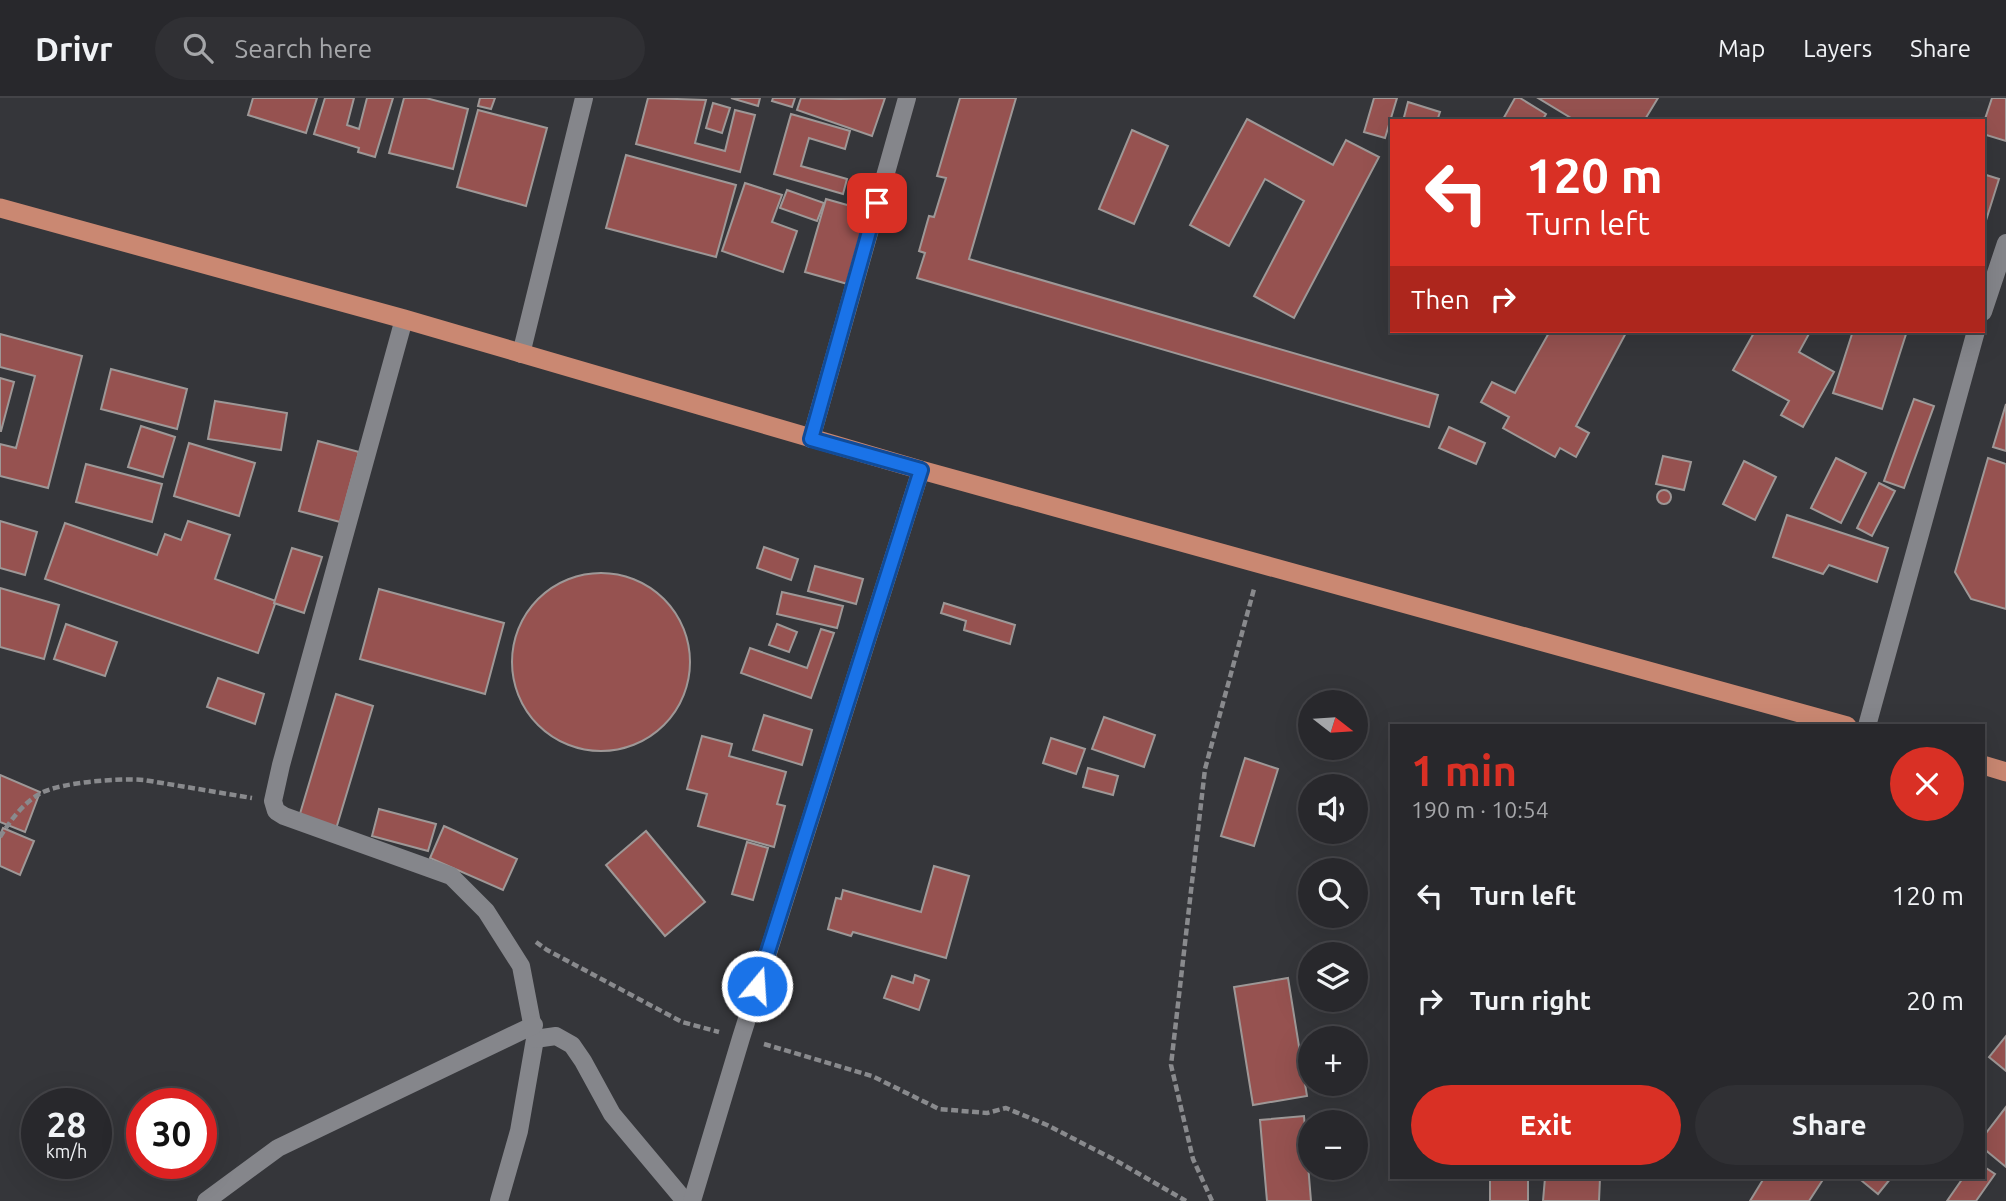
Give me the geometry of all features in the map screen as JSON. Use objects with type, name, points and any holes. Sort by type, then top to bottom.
[{"type":"highway","points":[[0,208],[404,319],[921,470],[1840,724]]},
{"type":"highway","points":[[1985,766],[2006,772]]},
{"type":"street","points":[[521,354],[584,98]]},
{"type":"street","points":[[811,439],[907,98]]},
{"type":"street","points":[[1985,309],[1999,290],[2006,243]]},
{"type":"street","points":[[404,319],[273,801],[276,811],[284,816],[451,876],[486,911],[521,966],[534,1032],[519,1131],[499,1201]]},
{"type":"street","points":[[1868,724],[1975,333]]},
{"type":"street","points":[[692,1201],[921,470]]},
{"type":"street","points":[[206,1201],[278,1148],[534,1032],[556,1036],[572,1045],[612,1114],[685,1201]]},
{"type":"path","points":[[1212,1201],[1193,1158],[1171,1065],[1205,769],[1257,577]]},
{"type":"path","points":[[0,837],[13,818],[40,793],[67,785],[144,780],[273,801]]},
{"type":"path","points":[[535,941],[682,1022],[796,1052],[872,1076],[939,1110],[987,1113],[1006,1108],[1058,1130],[1186,1201]]},
{"type":"building","points":[[253,98],[317,98],[306,133],[248,115]]},
{"type":"building","points":[[325,98],[354,98],[347,125],[359,129],[367,98],[393,98],[375,157],[358,152],[359,148],[314,134]]},
{"type":"building","points":[[404,98],[426,98],[468,109],[453,169],[389,153]]},
{"type":"building","points":[[480,98],[495,98],[491,109],[478,106]]},
{"type":"building","points":[[648,98],[706,100],[695,143],[725,151],[735,110],[755,115],[740,172],[636,144]]},
{"type":"building","points":[[731,98],[760,98],[758,106]]},
{"type":"building","points":[[773,98],[795,98],[792,107],[772,101]]},
{"type":"building","points":[[801,98],[885,98],[872,136],[797,110]]},
{"type":"building","points":[[960,98],[1016,98],[969,259],[1438,395],[1429,427],[917,278],[925,253],[919,251],[929,216],[934,217],[946,178],[937,176]]},
{"type":"building","points":[[1374,98],[1397,98],[1385,138],[1364,132]]},
{"type":"building","points":[[1515,98],[1520,98],[1546,114],[1543,119],[1503,119]]},
{"type":"building","points":[[1538,98],[1658,98],[1645,119],[1573,119]]},
{"type":"building","points":[[1992,98],[2006,98],[2006,141],[1985,135],[1985,119]]},
{"type":"building","points":[[1408,102],[1440,112],[1438,119],[1404,119]]},
{"type":"building","points":[[713,103],[730,108],[722,133],[706,128]]},
{"type":"building","points":[[478,110],[547,128],[526,206],[457,187]]},
{"type":"building","points":[[791,114],[850,131],[845,149],[809,138],[801,166],[847,179],[843,194],[774,174]]},
{"type":"building","points":[[1247,119],[1333,165],[1346,140],[1379,157],[1294,318],[1254,296],[1304,201],[1265,179],[1229,246],[1190,225]]},
{"type":"building","points":[[1132,130],[1168,146],[1134,224],[1099,209]]},
{"type":"building","points":[[626,155],[736,185],[716,257],[606,228]]},
{"type":"building","points":[[1985,175],[1999,179],[1985,224]]},
{"type":"building","points":[[745,183],[782,195],[772,222],[797,231],[783,272],[722,251]]},
{"type":"building","points":[[787,190],[824,203],[817,221],[780,208]]},
{"type":"building","points":[[826,199],[872,212],[851,285],[805,272]]},
{"type":"building","points":[[1549,333],[1626,333],[1576,426],[1589,433],[1576,457],[1560,448],[1555,457],[1503,428],[1509,417],[1481,402],[1492,382],[1515,393]]},
{"type":"building","points":[[1754,333],[1809,333],[1799,352],[1834,372],[1803,427],[1781,415],[1789,401],[1733,370]]},
{"type":"building","points":[[1852,333],[1906,333],[1882,409],[1833,393]]},
{"type":"building","points":[[0,334],[82,356],[48,488],[0,476],[0,444],[16,448],[35,376],[0,367]]},
{"type":"building","points":[[111,369],[187,389],[177,429],[101,409]]},
{"type":"building","points":[[0,378],[14,382],[1,431],[0,431]]},
{"type":"building","points":[[1914,399],[1934,406],[1904,488],[1884,481]]},
{"type":"building","points":[[215,401],[287,413],[281,450],[208,439]]},
{"type":"building","points":[[2006,404],[2006,451],[1993,447]]},
{"type":"building","points":[[141,426],[175,437],[163,477],[128,467]]},
{"type":"building","points":[[1449,427],[1485,443],[1476,464],[1439,448]]},
{"type":"building","points":[[318,441],[359,452],[340,522],[299,511]]},
{"type":"building","points":[[189,443],[255,463],[239,516],[174,496]]},
{"type":"building","points":[[1663,456],[1691,462],[1684,490],[1656,484]]},
{"type":"building","points":[[1836,458],[1866,473],[1841,523],[1811,508]]},
{"type":"building","points":[[1988,458],[2006,464],[2006,609],[1971,599],[1955,572]]},
{"type":"building","points":[[1744,461],[1776,477],[1755,520],[1723,504]]},
{"type":"building","points":[[86,464],[162,484],[152,522],[76,502]]},
{"type":"building","points":[[1879,483],[1895,491],[1872,536],[1857,528]]},
{"type":"building","points":[[1664,490],[1669,492],[1669,502],[1664,504],[1659,502],[1657,497],[1659,492]]},
{"type":"building","points":[[1787,515],[1888,548],[1877,582],[1829,565],[1823,574],[1773,557]]},
{"type":"building","points":[[0,521],[37,532],[25,575],[0,568]]},
{"type":"building","points":[[188,521],[230,535],[215,579],[276,601],[258,653],[45,579],[65,523],[157,555],[165,534],[181,540]]},
{"type":"building","points":[[764,547],[798,559],[791,580],[757,568]]},
{"type":"building","points":[[292,548],[322,557],[304,613],[274,603]]},
{"type":"building","points":[[815,566],[863,579],[856,604],[808,591]]},
{"type":"building","points":[[601,573],[635,580],[664,599],[683,628],[690,662],[683,696],[664,725],[635,744],[601,751],[567,744],[538,725],[519,696],[512,662],[519,628],[538,599],[567,580]]},
{"type":"building","points":[[0,588],[59,605],[44,659],[0,647]]},
{"type":"building","points":[[379,589],[504,623],[485,694],[360,659]]},
{"type":"building","points":[[782,592],[843,606],[837,628],[777,614]]},
{"type":"building","points":[[944,603],[1015,625],[1010,644],[964,630],[966,621],[941,613]]},
{"type":"building","points":[[66,624],[117,642],[105,676],[54,659]]},
{"type":"building","points":[[777,624],[797,632],[789,652],[769,645]]},
{"type":"building","points":[[821,629],[834,633],[811,698],[741,673],[750,648],[807,668]]},
{"type":"building","points":[[218,678],[264,694],[255,724],[207,707]]},
{"type":"building","points":[[336,694],[373,706],[336,829],[299,817]]},
{"type":"building","points":[[764,715],[812,730],[802,765],[753,750]]},
{"type":"building","points":[[1104,717],[1155,735],[1144,767],[1092,749]]},
{"type":"building","points":[[702,736],[732,744],[729,756],[786,772],[777,804],[785,806],[774,847],[698,826],[707,794],[687,789]]},
{"type":"building","points":[[1051,738],[1085,749],[1076,774],[1043,763]]},
{"type":"building","points":[[1245,758],[1278,769],[1254,846],[1221,836]]},
{"type":"building","points":[[1088,768],[1118,776],[1113,795],[1083,787]]},
{"type":"building","points":[[0,775],[40,792],[25,832],[0,822]]},
{"type":"building","points":[[379,809],[436,824],[428,851],[372,836]]},
{"type":"building","points":[[444,826],[517,859],[503,890],[430,858]]},
{"type":"building","points":[[3,828],[34,841],[20,875],[0,866],[0,835]]},
{"type":"building","points":[[646,831],[705,902],[665,936],[606,865]]},
{"type":"building","points":[[747,842],[768,848],[753,900],[732,894]]},
{"type":"building","points":[[934,866],[969,876],[946,958],[853,932],[851,936],[828,929],[836,898],[841,899],[843,890],[921,912]]},
{"type":"building","points":[[915,975],[929,980],[919,1010],[884,998],[892,976],[913,983]]},
{"type":"building","points":[[1288,978],[1298,1040],[1298,1096],[1307,1096],[1253,1105],[1234,987]]},
{"type":"building","points":[[2006,1036],[2006,1071],[1989,1057]]},
{"type":"building","points":[[2006,1107],[2006,1167],[1985,1150],[1985,1134]]},
{"type":"building","points":[[1298,1117],[1298,1180],[1309,1180],[1311,1201],[1267,1201],[1260,1120]]},
{"type":"building","points":[[1985,1167],[1995,1174],[1976,1201],[1947,1201],[1962,1179],[1985,1179]]},
{"type":"building","points":[[1490,1179],[1528,1179],[1528,1201],[1490,1201]]},
{"type":"building","points":[[1545,1179],[1600,1179],[1599,1201],[1543,1201]]},
{"type":"building","points":[[1763,1179],[1823,1179],[1809,1201],[1750,1201]]},
{"type":"building","points":[[1864,1179],[1890,1179],[1878,1194],[1862,1181]]},
{"type":"route","points":[[757,986],[921,470],[811,439],[877,203]]}]
